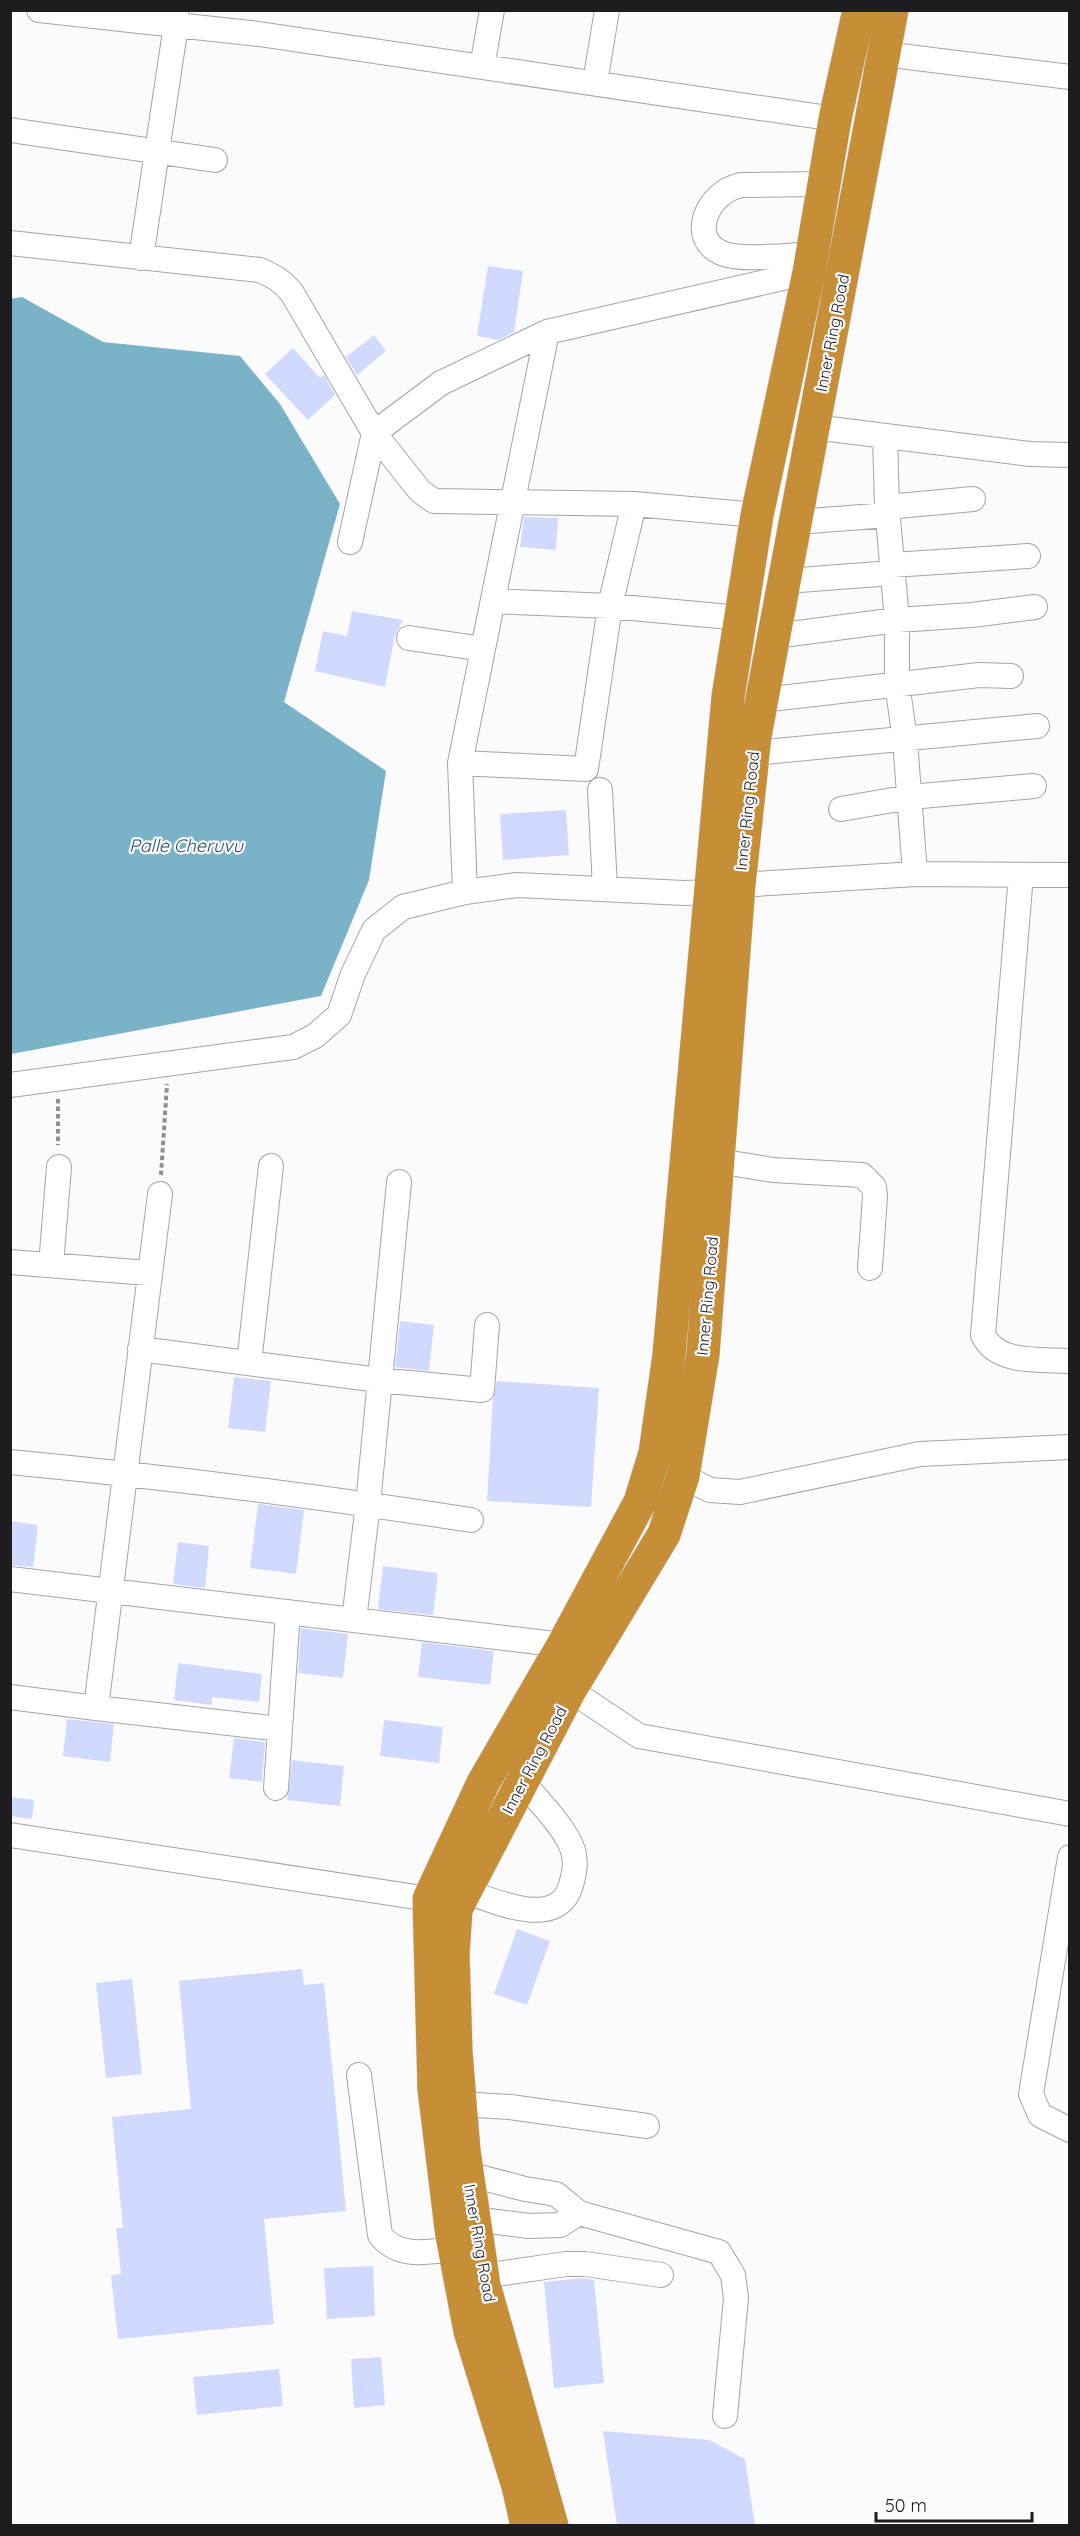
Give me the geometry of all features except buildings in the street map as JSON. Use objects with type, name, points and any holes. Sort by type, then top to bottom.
[{"type":"highway","name":"Inner Ring Road","points":[[527,2526],[518,2486],[470,2331],[454,2249],[460,2104],[450,1900],[523,1782],[570,1690],[664,1534],[683,1476],[703,1354],[718,1161],[728,697],[757,515],[811,263],[836,118],[859,10]]},
{"type":"highway","name":"Inner Ring Road","points":[[552,2526],[538,2468],[509,2380],[483,2276],[474,2219],[456,2174],[434,2089],[450,1900],[483,1783],[563,1645],[640,1502],[655,1453],[669,1355],[724,888],[754,753],[762,700],[892,10]]},
{"type":"street","points":[[39,10],[176,18],[259,34],[836,118]]},
{"type":"street","points":[[482,67],[492,10]]},
{"type":"street","points":[[595,83],[607,10]]},
{"type":"street","points":[[141,258],[176,18]]},
{"type":"street","points":[[884,54],[1070,77]]},
{"type":"street","points":[[10,130],[215,159]]},
{"type":"street","points":[[811,263],[723,254],[711,247],[706,238],[707,210],[714,200],[730,188],[741,185],[824,184]]},
{"type":"street","points":[[10,243],[260,270],[285,284],[339,370],[374,433],[420,491],[434,501],[634,504],[757,515]]},
{"type":"street","points":[[350,542],[374,433],[441,383],[547,332],[811,263]]},
{"type":"street","points":[[465,892],[460,763],[547,332]]},
{"type":"street","points":[[814,427],[1030,454],[1070,454]]},
{"type":"street","points":[[885,437],[888,511],[897,620],[897,683],[905,740],[915,874]]},
{"type":"street","points":[[797,522],[973,499]]},
{"type":"street","points":[[460,763],[586,769],[610,606],[634,504]]},
{"type":"street","points":[[786,581],[1028,556]]},
{"type":"street","points":[[493,602],[610,606],[741,618]]},
{"type":"street","points":[[775,636],[897,620],[1035,608]]},
{"type":"street","points":[[409,638],[483,649]]},
{"type":"street","points":[[762,700],[979,675],[1011,676]]},
{"type":"street","points":[[754,753],[1037,726]]},
{"type":"street","points":[[841,809],[910,797],[1034,786]]},
{"type":"street","points":[[600,790],[605,888]]},
{"type":"street","points":[[10,1085],[293,1047],[315,1036],[339,1015],[353,974],[374,930],[403,907],[465,892],[518,885],[684,893],[915,874],[1070,875]]},
{"type":"street","points":[[1021,875],[983,1335],[987,1345],[1006,1356],[1070,1361]]},
{"type":"street","points":[[718,1161],[773,1170],[862,1175],[874,1187],[875,1196],[870,1268]]},
{"type":"street","points":[[249,1363],[271,1166]]},
{"type":"street","points":[[51,1265],[59,1167]]},
{"type":"street","points":[[354,1620],[368,1504],[399,1182]]},
{"type":"street","points":[[96,1708],[148,1273],[160,1194]]},
{"type":"street","points":[[10,1262],[148,1273]]},
{"type":"street","points":[[140,1349],[379,1380],[482,1390],[487,1325]]},
{"type":"street","points":[[683,1476],[710,1490],[723,1493],[740,1492],[920,1454],[1070,1447]]},
{"type":"street","points":[[10,1462],[125,1473],[368,1504],[471,1520]]},
{"type":"street","points":[[10,1579],[563,1645],[570,1690],[639,1736],[1070,1814]]},
{"type":"street","points":[[276,1788],[288,1612]]},
{"type":"street","points":[[10,1697],[280,1730]]},
{"type":"street","points":[[10,1835],[538,1911],[555,1905],[568,1895],[576,1867],[572,1846],[560,1827],[523,1782]]},
{"type":"street","points":[[1070,1857],[1031,2094],[1040,2115],[1070,2130]]},
{"type":"street","points":[[359,2075],[380,2235],[388,2245],[403,2251],[454,2249]]},
{"type":"street","points":[[460,2104],[510,2107],[647,2126]]},
{"type":"street","points":[[456,2174],[555,2194],[579,2214],[719,2252],[733,2275],[736,2298],[725,2416]]},
{"type":"street","points":[[474,2219],[529,2226],[560,2225],[579,2214]]},
{"type":"street","points":[[483,2276],[585,2264],[661,2275]]},
{"type":"path","points":[[160,1194],[169,1065]]},
{"type":"path","points":[[57,1079],[59,1167]]},
{"type":"water","name":"Palle Cheruvu","points":[[22,297],[103,342],[240,356],[280,404],[340,504],[284,702],[386,771],[369,880],[321,996],[11,1054],[10,299]]}]
